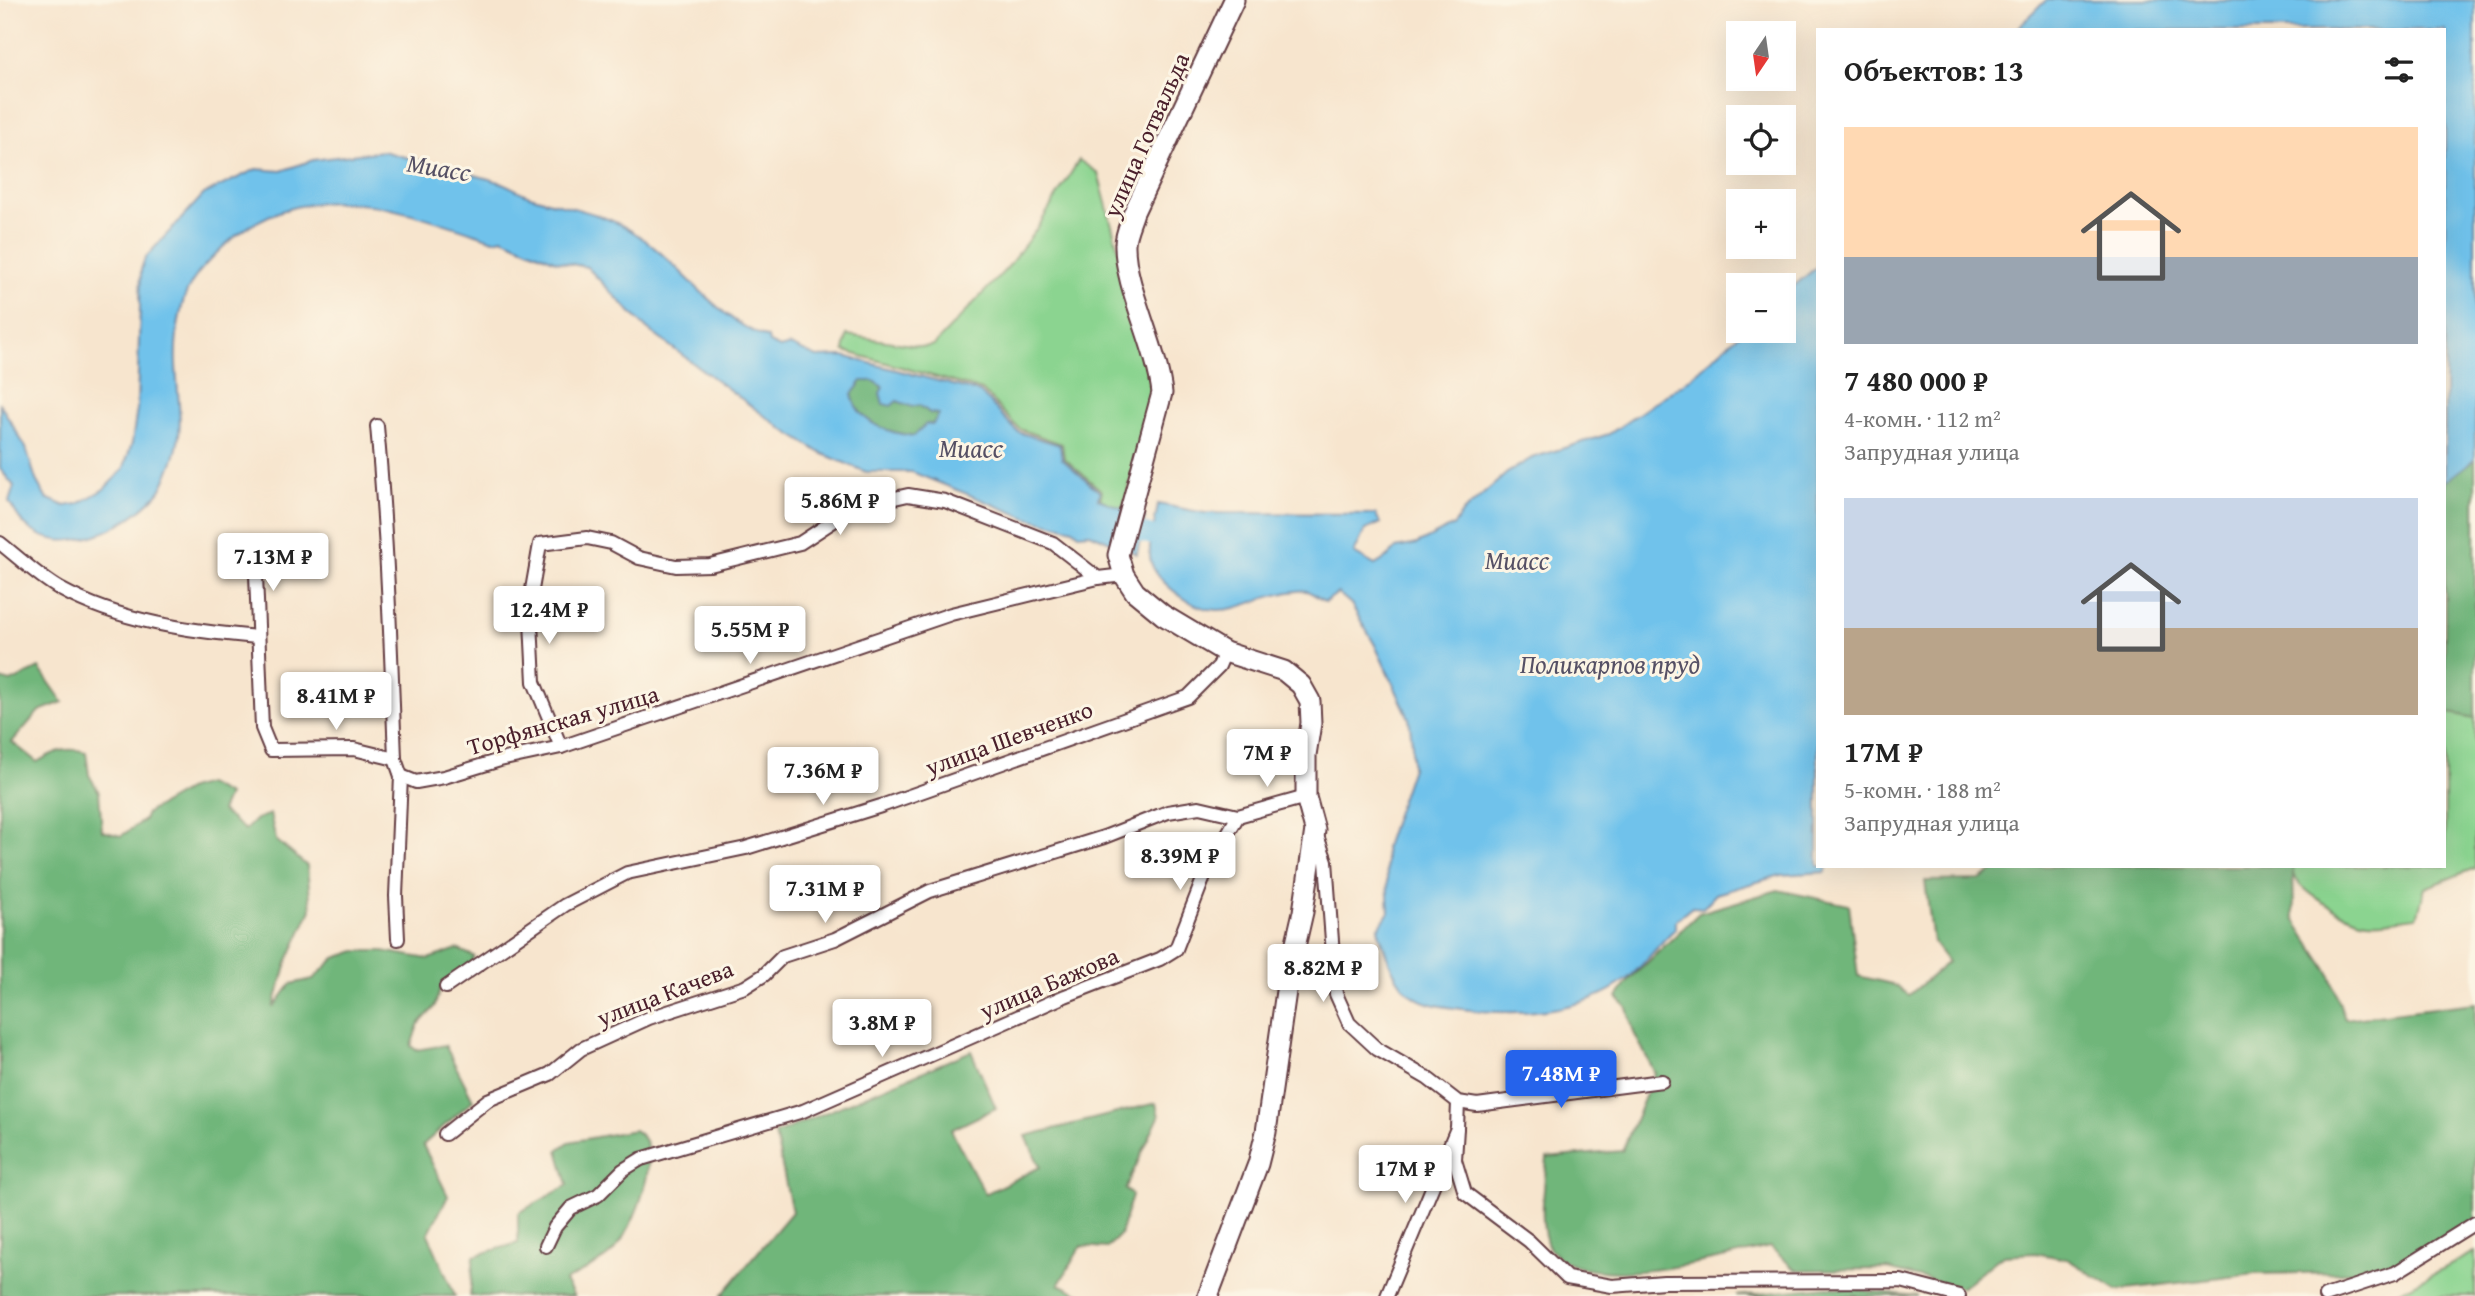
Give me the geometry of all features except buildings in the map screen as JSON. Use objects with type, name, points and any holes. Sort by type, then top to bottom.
[{"type":"main road","name":"улица Готвальда","points":[[1124,575],[1118,555],[1162,393],[1160,373],[1130,272],[1125,243],[1133,212],[1234,0]]},
{"type":"main road","points":[[1124,575],[1135,592],[1163,615],[1225,652],[1284,671],[1301,685],[1310,701],[1306,797],[1315,830],[1303,912],[1288,977],[1266,1132],[1258,1164],[1208,1296]]},
{"type":"street","points":[[377,426],[387,539],[387,617],[395,760],[401,776],[396,897],[398,939]]},
{"type":"street","points":[[561,747],[534,682],[530,601],[540,544],[587,538],[611,542],[639,558],[676,566],[710,565],[800,544],[855,507],[908,495],[945,501],[1053,543],[1098,578]]},
{"type":"street","points":[[0,543],[59,588],[120,616],[220,634],[257,637]]},
{"type":"street","points":[[256,549],[262,728],[271,750],[354,749],[395,760]]},
{"type":"street","name":"Торфянская улица","points":[[401,776],[416,782],[444,777],[500,760],[561,747],[951,614],[1098,578],[1124,575]]},
{"type":"street","name":"улица Шевченко","points":[[446,987],[565,905],[627,873],[746,848],[881,806],[1188,697],[1219,666],[1225,652]]},
{"type":"street","name":"улица Качева","points":[[445,1134],[488,1100],[550,1074],[581,1049],[649,1018],[745,987],[764,975],[783,956],[835,939],[930,891],[1104,837],[1168,813],[1199,807],[1238,816],[1306,797]]},
{"type":"street","name":"улица Бажова","points":[[546,1246],[555,1227],[571,1208],[598,1195],[623,1170],[641,1160],[803,1111],[1065,996],[1160,959],[1175,949],[1207,869],[1238,816]]},
{"type":"street","points":[[1315,830],[1326,861],[1336,995],[1349,1023],[1377,1049],[1427,1078],[1458,1102],[1477,1105],[1662,1081]]},
{"type":"street","points":[[1458,1102],[1455,1160],[1465,1193],[1529,1241],[1567,1278],[1612,1286],[1664,1282],[1901,1281],[1959,1296]]},
{"type":"street","points":[[1387,1296],[1457,1128]]},
{"type":"street","points":[[2325,1296],[2395,1273],[2475,1223]]},
{"type":"green space","points":[[1079,160],[1098,173],[1156,391],[1122,511],[1100,499],[1102,491],[1064,458],[1062,444],[1019,429],[982,390],[844,351],[847,335],[924,347],[934,345],[1007,268],[1038,227]]},
{"type":"green space","points":[[874,380],[900,402],[919,405],[930,413],[939,414],[933,424],[926,424],[914,436],[885,429],[867,419],[855,404],[852,394],[862,381]]},
{"type":"green space","points":[[2475,459],[2475,718],[2446,712],[2446,481]]},
{"type":"green space","points":[[39,668],[63,702],[39,711],[12,742],[37,762],[60,751],[86,752],[89,775],[99,792],[102,831],[121,836],[144,820],[147,813],[189,789],[207,784],[228,795],[221,811],[245,830],[256,819],[270,814],[276,840],[307,866],[311,910],[288,960],[273,1008],[291,984],[313,979],[335,958],[356,951],[383,951],[428,959],[457,949],[474,956],[470,967],[442,984],[434,1008],[418,1025],[411,1046],[416,1050],[445,1045],[473,1100],[423,1145],[448,1196],[428,1234],[455,1296],[0,1296],[0,679],[11,682]]},
{"type":"green space","points":[[2446,712],[2475,718],[2475,868],[2425,888],[2417,917],[2386,921],[2368,921],[2346,915],[2310,893],[2290,868],[2446,868]]},
{"type":"green space","points":[[1998,868],[2293,868],[2294,919],[2329,973],[2345,1019],[2475,1003],[2475,1221],[2392,1271],[2256,1274],[2117,1290],[2067,1259],[2035,1253],[2003,1255],[1961,1288],[1888,1269],[1796,1270],[1770,1247],[1687,1265],[1622,1272],[1592,1270],[1567,1263],[1550,1249],[1543,1217],[1547,1158],[1622,1151],[1655,1073],[1634,1033],[1627,1008],[1617,997],[1629,980],[1699,913],[1778,890],[1849,905],[1858,976],[1892,984],[1909,995],[1948,962],[1933,942],[1925,881],[1980,880]]},
{"type":"green space","points":[[971,1051],[996,1108],[951,1130],[985,1194],[1040,1167],[1026,1136],[1156,1103],[1159,1117],[1125,1189],[1132,1195],[1120,1235],[1107,1248],[1081,1246],[1059,1284],[1084,1296],[721,1296],[792,1212],[775,1134]]},
{"type":"green space","points":[[634,1130],[644,1139],[648,1153],[648,1168],[640,1202],[617,1247],[598,1263],[565,1281],[574,1296],[470,1296],[474,1256],[518,1243],[518,1213],[568,1185],[558,1150],[569,1142]]},
{"type":"green space","points":[[2475,1252],[2475,1296],[2391,1296]]},
{"type":"green space","points":[[1828,1287],[1918,1296],[1736,1296]]},
{"type":"water","points":[[2046,0],[2475,0],[2475,459],[2446,481],[2446,28],[2018,28]]},
{"type":"water","name":"Миасс","points":[[382,151],[496,181],[530,196],[593,214],[630,230],[648,243],[713,303],[748,329],[768,338],[769,343],[780,348],[790,345],[817,357],[843,356],[980,392],[1018,432],[1060,445],[1062,459],[1100,492],[1098,499],[1145,517],[1137,554],[1090,533],[1079,534],[1073,529],[1027,518],[912,472],[866,472],[821,453],[781,428],[647,329],[587,267],[556,261],[502,238],[494,240],[425,218],[355,203],[321,203],[288,209],[255,223],[224,246],[193,281],[182,306],[176,342],[180,423],[177,446],[163,485],[146,505],[113,528],[76,540],[57,540],[40,535],[24,524],[9,502],[14,486],[0,469],[0,404],[26,448],[36,480],[46,498],[65,506],[78,504],[104,489],[123,470],[132,443],[137,408],[141,270],[145,258],[204,194],[256,169],[281,171],[313,160]],"holes":[[[862,381],[874,381],[883,387],[880,393],[883,404],[891,406],[897,401],[912,407],[919,405],[930,413],[939,414],[933,424],[926,424],[914,436],[885,429],[867,419],[855,404],[852,394]]]},
{"type":"water","name":"Поликарпов пруд","points":[[1816,268],[1816,868],[1827,868],[1826,872],[1781,875],[1716,894],[1703,908],[1692,907],[1675,921],[1675,929],[1627,979],[1609,991],[1569,1006],[1504,1012],[1433,1005],[1420,1000],[1407,991],[1397,978],[1378,929],[1389,912],[1385,847],[1412,767],[1412,742],[1409,718],[1375,645],[1351,604],[1338,593],[1325,602],[1304,590],[1296,591],[1219,610],[1207,609],[1179,595],[1165,584],[1152,564],[1150,544],[1158,504],[1205,513],[1375,514],[1381,523],[1365,530],[1354,553],[1375,565],[1396,548],[1417,544],[1454,525],[1463,512],[1507,473],[1532,458],[1609,434],[1688,380],[1730,343],[1796,343],[1796,284]]},
{"type":"waterway","name":"Миасс","points":[[1116,526],[1178,542]]}]
